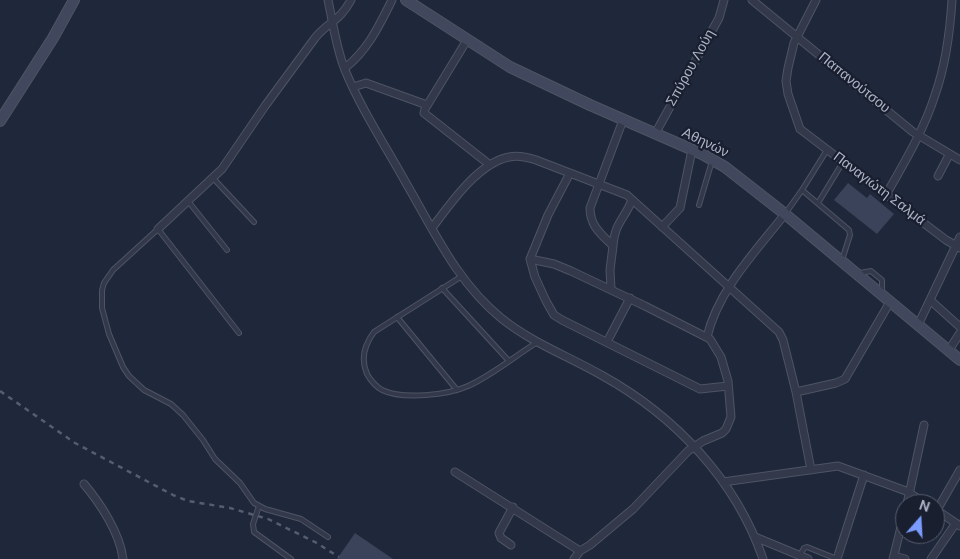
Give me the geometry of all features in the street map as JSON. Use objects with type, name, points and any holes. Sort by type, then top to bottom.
[{"type":"main road","points":[[0,121],[53,38],[74,0]]},
{"type":"main road","name":"Αθηνών","points":[[406,0],[510,67],[712,159],[785,214],[960,360]]},
{"type":"street","points":[[328,0],[345,68],[353,88],[432,228],[462,276],[490,309],[510,326],[536,342],[602,375],[659,413],[694,447],[723,482],[738,504],[764,559]]},
{"type":"street","points":[[158,229],[213,178],[230,159],[265,106],[315,38],[323,29],[342,15],[351,0]]},
{"type":"street","points":[[345,68],[355,61],[370,43],[392,0]]},
{"type":"street","name":"Σπύρου Λούη","points":[[655,134],[673,98],[719,18],[724,0]]},
{"type":"street","name":"Παπανούτσου","points":[[752,0],[918,136],[960,160]]},
{"type":"street","points":[[797,37],[816,0]]},
{"type":"street","points":[[886,195],[918,136],[934,100],[940,79],[949,29],[952,0]]},
{"type":"street","name":"Παναγιώτη Σαλμά","points":[[797,37],[790,56],[786,81],[788,94],[800,129],[958,247]]},
{"type":"street","points":[[467,40],[424,111],[426,115],[490,165]]},
{"type":"street","points":[[353,88],[366,84],[427,105]]},
{"type":"street","points":[[613,246],[600,234],[591,219],[591,204],[623,120]]},
{"type":"street","points":[[662,227],[680,208],[692,150]]},
{"type":"street","points":[[938,176],[949,154]]},
{"type":"street","points":[[432,228],[465,188],[490,165],[506,158],[524,157],[621,192],[782,335],[796,392],[811,470]]},
{"type":"street","points":[[570,173],[548,215],[530,259],[542,293],[554,315],[700,390],[728,386]]},
{"type":"street","points":[[611,289],[610,270],[617,224],[632,200]]},
{"type":"street","points":[[707,337],[710,324],[729,288],[785,214]]},
{"type":"street","points":[[918,325],[958,247],[960,236]]},
{"type":"street","points":[[530,259],[562,267],[630,298],[707,337],[714,344],[726,369],[731,417],[728,427],[722,433],[706,439],[683,455],[627,514],[580,551],[574,559]]},
{"type":"street","points":[[607,342],[630,298]]},
{"type":"street","points":[[930,300],[960,327]]},
{"type":"street","points":[[796,392],[836,383],[845,379],[890,302]]},
{"type":"street","points":[[949,350],[960,333]]},
{"type":"street","points":[[723,482],[838,466],[910,493],[924,425]]},
{"type":"street","points":[[945,495],[960,470]]},
{"type":"street","points":[[455,472],[580,551]]},
{"type":"street","points":[[837,559],[864,475]]},
{"type":"street","points":[[84,484],[106,514],[120,546],[123,559]]},
{"type":"street","points":[[511,545],[501,538],[499,533],[513,507]]},
{"type":"street","points":[[932,559],[958,525],[945,516]]},
{"type":"street","points":[[755,537],[808,559]]},
{"type":"street","points":[[896,544],[893,557],[905,559]]},
{"type":"lane","points":[[785,214],[827,150]]},
{"type":"lane","points":[[699,205],[712,159]]},
{"type":"lane","points":[[818,203],[843,162]]},
{"type":"lane","points":[[213,178],[254,222]]},
{"type":"lane","points":[[802,190],[849,230],[850,236],[841,261]]},
{"type":"lane","points":[[188,201],[227,250]]},
{"type":"lane","points":[[239,333],[158,229],[113,270],[104,283],[101,299],[102,308],[118,358],[129,376],[144,390],[171,404],[183,415],[203,440],[214,459],[240,483],[259,506],[301,519],[328,537]]},
{"type":"lane","points":[[462,276],[374,332],[366,343],[363,357],[365,370],[371,382],[382,390],[411,396],[457,390],[476,382],[536,342]]},
{"type":"lane","points":[[442,288],[508,360]]},
{"type":"lane","points":[[397,316],[457,390]]},
{"type":"lane","points":[[259,506],[253,524],[254,532],[291,559]]},
{"type":"lane","points":[[800,555],[802,550],[807,547],[837,559]]},
{"type":"building","points":[[848,183],[867,198],[870,194],[894,214],[877,234],[834,200]]},
{"type":"building","points":[[355,533],[393,559],[337,559]]},
{"type":"railway","points":[[0,391],[75,443],[173,495],[188,501],[230,508],[268,519],[315,542],[339,557]]}]
